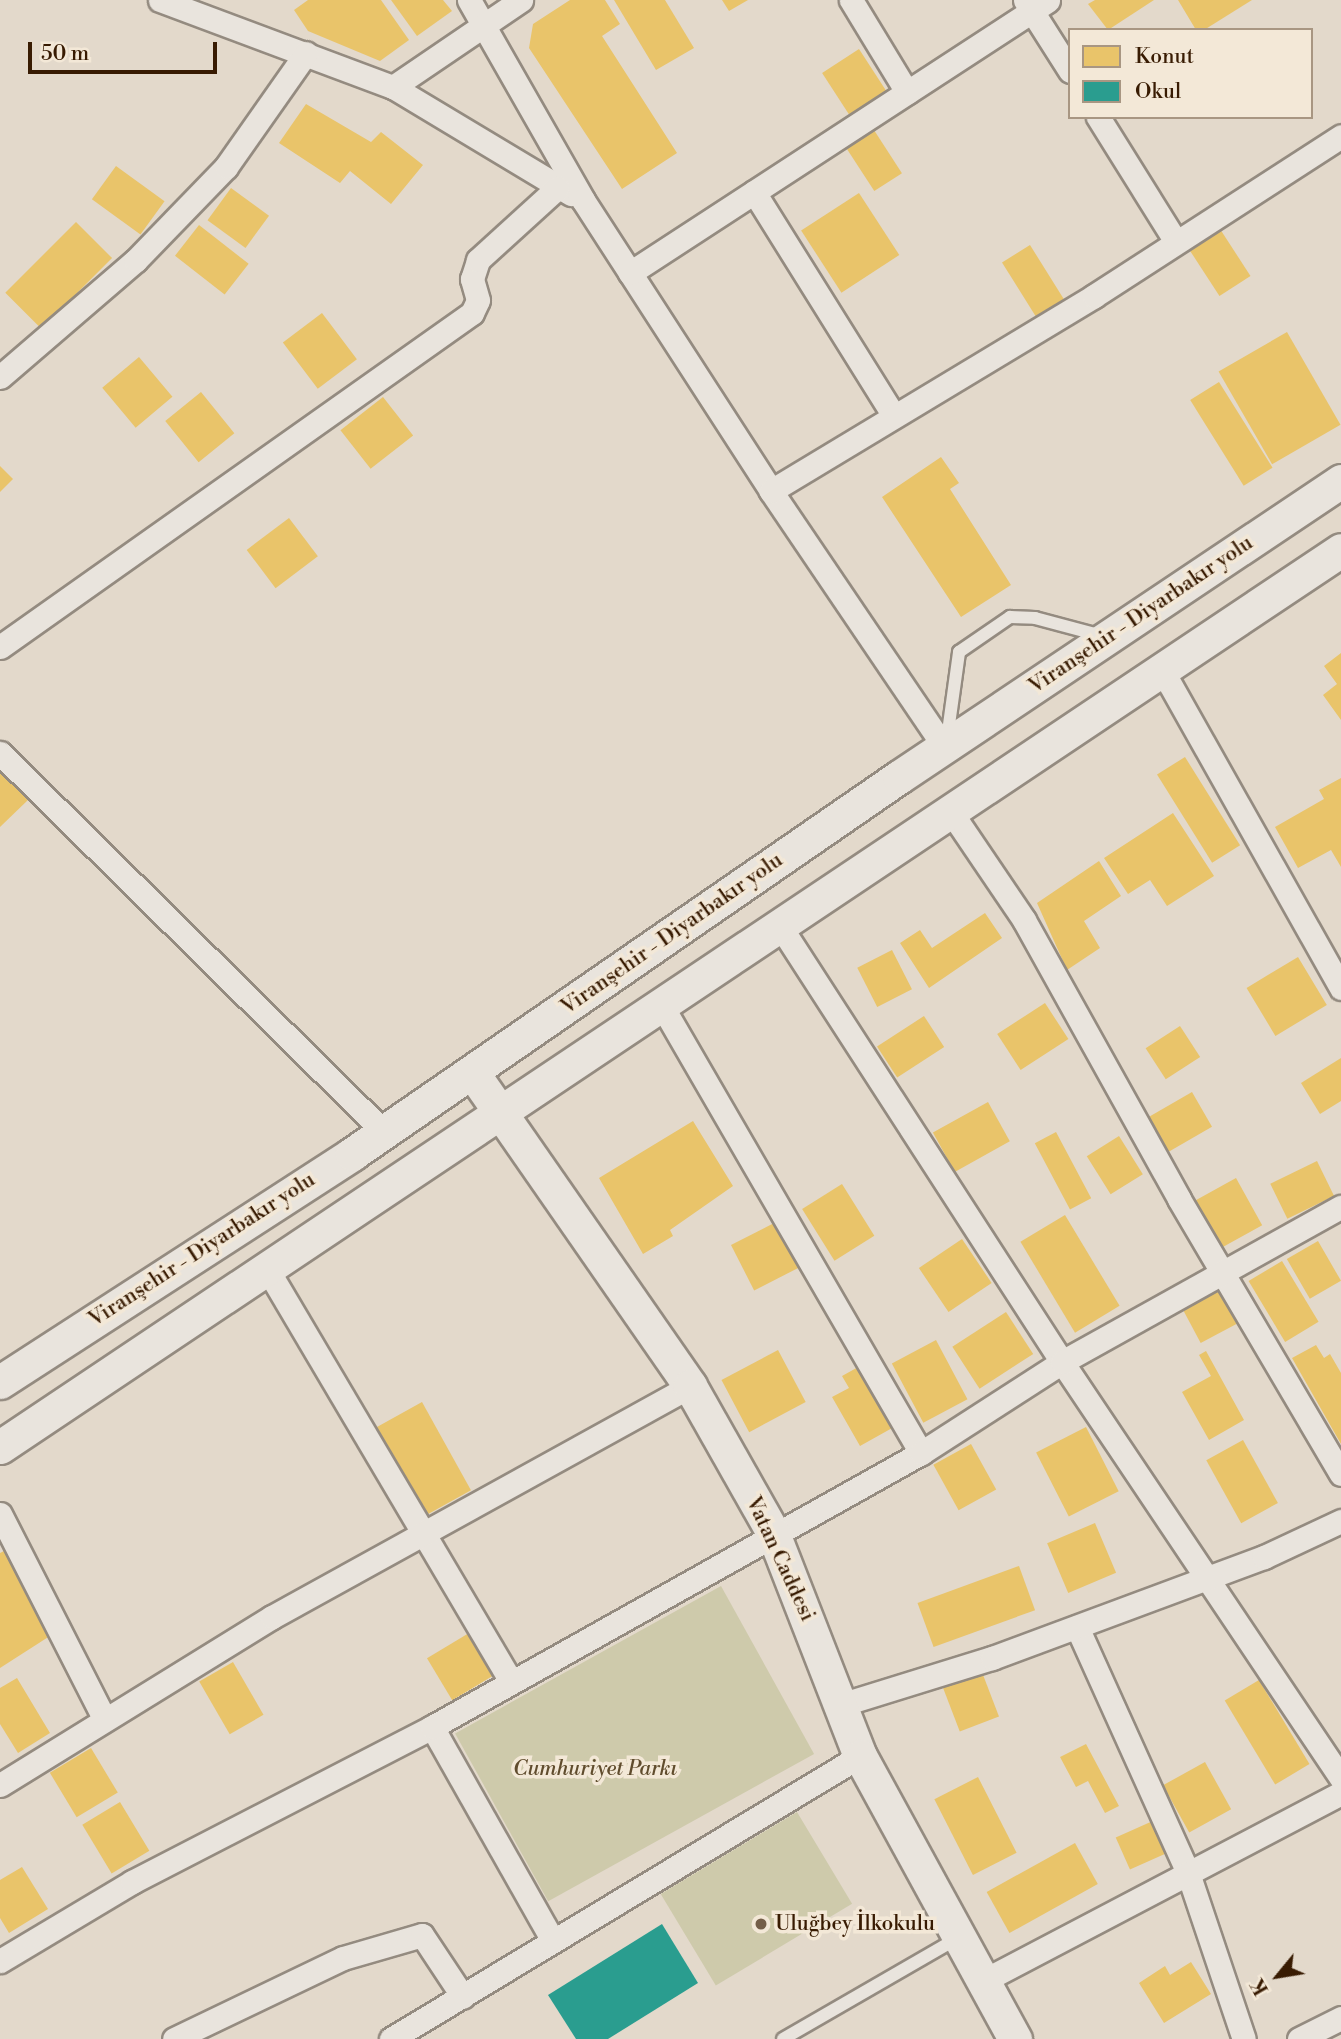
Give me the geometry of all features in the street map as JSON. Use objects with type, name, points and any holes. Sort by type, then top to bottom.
[{"type":"main road","name":"Viranşehir - Diyarbakır yolu","points":[[0,1382],[384,1132],[1107,637],[1341,481]]},
{"type":"main road","points":[[0,1447],[265,1267],[662,1006],[1341,550]]},
{"type":"main road","name":"Vatan Caddesi","points":[[472,1072],[690,1386],[774,1534],[843,1704],[860,1756],[1015,2039]]},
{"type":"street","points":[[469,0],[583,200],[771,491],[946,749]]},
{"type":"street","points":[[393,87],[483,23],[521,0]]},
{"type":"street","points":[[850,0],[907,92]]},
{"type":"street","points":[[169,2],[393,87],[558,188],[583,200]]},
{"type":"street","points":[[630,272],[907,92],[1035,4],[1068,67]]},
{"type":"street","points":[[0,377],[136,260],[226,167],[306,53]]},
{"type":"street","points":[[1099,119],[1175,240]]},
{"type":"street","points":[[771,491],[1094,296],[1175,240],[1341,136]]},
{"type":"street","points":[[0,647],[472,313],[478,300],[472,279],[478,260],[558,188]]},
{"type":"street","points":[[754,191],[894,416]]},
{"type":"street","points":[[1163,670],[1341,988]]},
{"type":"street","points":[[0,752],[384,1132]]},
{"type":"street","points":[[951,812],[1024,920],[1341,1474]]},
{"type":"street","points":[[780,926],[1062,1362],[1341,1778]]},
{"type":"street","points":[[662,1006],[921,1453]]},
{"type":"street","points":[[0,1961],[132,1882],[432,1727],[921,1453],[1062,1362],[1341,1207]]},
{"type":"street","points":[[265,1267],[512,1682]]},
{"type":"street","points":[[0,1785],[104,1718],[424,1531],[690,1386]]},
{"type":"street","points":[[0,1514],[104,1718]]},
{"type":"street","points":[[843,1704],[1077,1627],[1208,1577],[1341,1521]]},
{"type":"street","points":[[1077,1627],[1188,1873],[1244,2039]]},
{"type":"street","points":[[432,1727],[552,1939]]},
{"type":"street","points":[[391,2039],[463,1997],[552,1939],[860,1756]]},
{"type":"street","points":[[983,1981],[1341,1793]]},
{"type":"street","points":[[174,2039],[343,1958],[422,1935],[463,1997]]},
{"type":"street","points":[[1299,2039],[1341,2018]]},
{"type":"lane","points":[[946,749],[959,652],[1010,617],[1035,618],[1107,637]]},
{"type":"lane","points":[[783,2039],[958,1938]]},
{"type":"green space","name":"Cumhuriyet Parkı","points":[[721,1586],[814,1754],[548,1901],[455,1733]]},
{"type":"green space","points":[[797,1812],[852,1904],[716,1986],[661,1894]]},
{"type":"building: Konut","points":[[308,0],[381,0],[409,40],[380,61],[308,31],[294,10]]},
{"type":"building: Konut","points":[[391,0],[443,0],[452,11],[417,36]]},
{"type":"building: Konut","points":[[570,0],[605,0],[620,24],[602,36],[677,153],[622,189],[529,48],[533,24]]},
{"type":"building: Konut","points":[[614,0],[665,0],[694,48],[656,70]]},
{"type":"building: Konut","points":[[722,0],[748,0],[729,11]]},
{"type":"building: Konut","points":[[1095,0],[1154,0],[1111,28],[1106,28],[1088,4]]},
{"type":"building: Konut","points":[[1178,0],[1252,0],[1207,28],[1195,28]]},
{"type":"building: Konut","points":[[859,49],[887,92],[850,116],[822,73]]},
{"type":"building: Konut","points":[[306,104],[371,142],[381,132],[423,165],[391,204],[350,171],[340,183],[279,143]]},
{"type":"building: Konut","points":[[872,127],[902,173],[874,191],[844,145]]},
{"type":"building: Konut","points":[[116,166],[165,201],[140,234],[92,199]]},
{"type":"building: Konut","points":[[231,188],[269,216],[246,248],[207,220]]},
{"type":"building: Konut","points":[[859,193],[899,255],[841,293],[801,231]]},
{"type":"building: Konut","points":[[76,222],[112,258],[41,329],[5,293]]},
{"type":"building: Konut","points":[[199,225],[249,264],[225,295],[175,256]]},
{"type":"building: Konut","points":[[1220,229],[1250,276],[1219,296],[1189,249]]},
{"type":"building: Konut","points":[[1030,245],[1066,302],[1038,319],[1002,262]]},
{"type":"building: Konut","points":[[322,313],[357,359],[318,389],[283,342]]},
{"type":"building: Konut","points":[[1287,332],[1340,425],[1272,464],[1219,372]]},
{"type":"building: Konut","points":[[139,357],[172,397],[136,428],[102,388]]},
{"type":"building: Konut","points":[[1219,382],[1273,468],[1244,486],[1190,400]]},
{"type":"building: Konut","points":[[201,392],[234,433],[199,462],[165,421]]},
{"type":"building: Konut","points":[[383,397],[413,436],[371,469],[340,430]]},
{"type":"building: Konut","points":[[941,457],[959,483],[950,489],[1011,585],[961,617],[882,497]]},
{"type":"building: Konut","points":[[0,466],[13,479],[0,492]]},
{"type":"building: Konut","points":[[289,518],[318,556],[276,588],[247,550]]},
{"type":"building: Konut","points":[[1341,653],[1341,720],[1323,695],[1337,684],[1324,666]]},
{"type":"building: Konut","points":[[1185,757],[1240,845],[1212,863],[1157,774]]},
{"type":"building: Konut","points":[[0,771],[28,800],[0,827]]},
{"type":"building: Konut","points":[[1341,778],[1341,867],[1331,850],[1298,868],[1275,827],[1324,799],[1319,790]]},
{"type":"building: Konut","points":[[1173,813],[1214,876],[1167,906],[1150,880],[1128,894],[1104,858]]},
{"type":"building: Konut","points":[[1099,861],[1121,896],[1084,921],[1100,948],[1067,970],[1037,903]]},
{"type":"building: Konut","points":[[985,913],[1002,938],[929,988],[900,943],[920,930],[932,948]]},
{"type":"building: Konut","points":[[892,950],[912,989],[877,1007],[857,968]]},
{"type":"building: Konut","points":[[1298,957],[1327,1005],[1275,1036],[1247,988]]},
{"type":"building: Konut","points":[[1045,1003],[1068,1039],[1021,1070],[997,1034]]},
{"type":"building: Konut","points":[[924,1016],[944,1047],[897,1078],[877,1046]]},
{"type":"building: Konut","points":[[1180,1026],[1200,1057],[1166,1079],[1146,1048]]},
{"type":"building: Konut","points":[[1341,1058],[1341,1101],[1320,1114],[1301,1083]]},
{"type":"building: Konut","points":[[1192,1092],[1212,1127],[1164,1154],[1144,1120]]},
{"type":"building: Konut","points":[[988,1102],[1010,1141],[955,1172],[933,1133]]},
{"type":"building: Konut","points":[[693,1121],[733,1186],[670,1230],[673,1236],[643,1254],[599,1178]]},
{"type":"building: Konut","points":[[1056,1132],[1091,1198],[1070,1209],[1035,1143]]},
{"type":"building: Konut","points":[[1119,1136],[1143,1174],[1111,1194],[1087,1156]]},
{"type":"building: Konut","points":[[1317,1161],[1334,1196],[1287,1219],[1270,1184]]},
{"type":"building: Konut","points":[[1236,1178],[1262,1225],[1222,1248],[1196,1200]]},
{"type":"building: Konut","points":[[842,1184],[874,1236],[834,1261],[802,1209]]},
{"type":"building: Konut","points":[[1065,1215],[1120,1306],[1075,1333],[1020,1242]]},
{"type":"building: Konut","points":[[780,1220],[803,1265],[754,1290],[731,1245]]},
{"type":"building: Konut","points":[[962,1239],[992,1283],[949,1312],[919,1268]]},
{"type":"building: Konut","points":[[1318,1241],[1341,1281],[1310,1299],[1287,1259]]},
{"type":"building: Konut","points":[[1282,1261],[1319,1322],[1285,1342],[1249,1281]]},
{"type":"building: Konut","points":[[1219,1288],[1238,1323],[1201,1343],[1182,1308]]},
{"type":"building: Konut","points":[[1006,1312],[1033,1354],[980,1389],[952,1347]]},
{"type":"building: Konut","points":[[936,1340],[967,1399],[923,1423],[892,1363]]},
{"type":"building: Konut","points":[[1316,1345],[1324,1358],[1330,1354],[1341,1373],[1341,1444],[1292,1358]]},
{"type":"building: Konut","points":[[778,1350],[806,1402],[749,1432],[721,1380]]},
{"type":"building: Konut","points":[[1206,1351],[1244,1420],[1209,1440],[1182,1392],[1211,1376],[1199,1355]]},
{"type":"building: Konut","points":[[860,1366],[894,1427],[860,1446],[832,1397],[849,1388],[842,1376]]},
{"type":"building: Konut","points":[[422,1402],[471,1490],[425,1516],[376,1428]]},
{"type":"building: Konut","points":[[1086,1427],[1119,1491],[1069,1517],[1036,1452]]},
{"type":"building: Konut","points":[[1243,1440],[1278,1503],[1241,1523],[1206,1460]]},
{"type":"building: Konut","points":[[971,1444],[996,1489],[959,1510],[933,1465]]},
{"type":"building: Konut","points":[[1095,1523],[1116,1573],[1068,1593],[1047,1543]]},
{"type":"building: Konut","points":[[6,1550],[53,1634],[0,1668],[0,1553]]},
{"type":"building: Konut","points":[[1019,1566],[1035,1610],[934,1647],[918,1603]]},
{"type":"building: Konut","points":[[469,1633],[494,1675],[452,1700],[427,1658]]},
{"type":"building: Konut","points":[[233,1662],[264,1715],[230,1734],[199,1682]]},
{"type":"building: Konut","points":[[980,1667],[999,1716],[960,1732],[941,1682]]},
{"type":"building: Konut","points":[[17,1678],[50,1733],[18,1753],[0,1724],[0,1688]]},
{"type":"building: Konut","points":[[1259,1680],[1309,1764],[1275,1785],[1225,1701]]},
{"type":"building: Konut","points":[[1086,1744],[1119,1806],[1105,1813],[1088,1781],[1076,1787],[1060,1757]]},
{"type":"building: Konut","points":[[91,1748],[118,1793],[77,1817],[50,1773]]},
{"type":"building: Konut","points":[[1205,1762],[1231,1809],[1189,1833],[1163,1785]]},
{"type":"building: Konut","points":[[978,1777],[1017,1853],[973,1875],[934,1799]]},
{"type":"building: Konut","points":[[120,1802],[149,1851],[112,1874],[82,1825]]},
{"type":"building: Konut","points":[[1155,1820],[1169,1852],[1130,1869],[1116,1837]]},
{"type":"building: Konut","points":[[1075,1843],[1098,1884],[1009,1933],[987,1892]]},
{"type":"building: Konut","points":[[22,1867],[48,1909],[9,1933],[0,1918],[0,1880]]},
{"type":"building: Konut","points":[[1191,1962],[1211,1994],[1164,2023],[1139,1983],[1165,1966],[1170,1975]]},
{"type":"building: Okul","points":[[662,1924],[698,1983],[608,2039],[576,2039],[548,1995]]},
{"type":"place","name":"Uluğbey İlkokulu","points":[[761,1924]]}]
